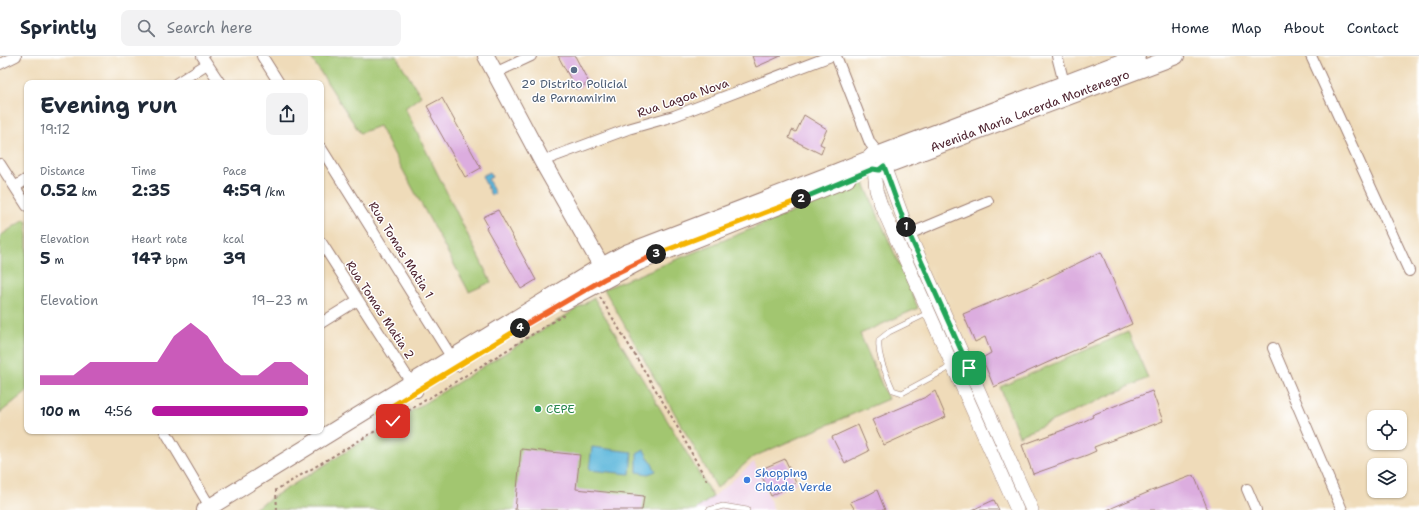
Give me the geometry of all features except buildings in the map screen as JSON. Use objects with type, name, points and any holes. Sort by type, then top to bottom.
[{"type":"main road","points":[[486,56],[604,272]]},
{"type":"main road","name":"Avenida Maria Lacerda Montenegro","points":[[213,509],[604,272],[774,210],[876,160],[1064,83],[1137,56]]},
{"type":"main road","name":"Avenida Maria Lacerda Montenegro","points":[[876,160],[972,134],[1176,56]]},
{"type":"main road","name":"Avenida Maria Lacerda Montenegro","points":[[213,509],[386,417],[414,388]]},
{"type":"street","points":[[0,64],[16,56]]},
{"type":"street","points":[[262,56],[277,80]]},
{"type":"street","points":[[495,73],[532,56]]},
{"type":"street","name":"Rua Lagoa Nova","points":[[542,161],[628,129],[674,116],[831,56]]},
{"type":"street","points":[[836,56],[876,160],[1032,510]]},
{"type":"street","points":[[1057,56],[1064,83]]},
{"type":"street","points":[[1311,56],[1409,271]]},
{"type":"street","points":[[181,80],[205,60],[218,80]]},
{"type":"street","name":"Rua Tomas Matia 1","points":[[324,153],[455,362]]},
{"type":"street","points":[[876,160],[876,190],[881,205],[1017,510]]},
{"type":"street","points":[[0,164],[24,201]]},
{"type":"street","points":[[15,187],[24,181]]},
{"type":"street","points":[[908,234],[988,201]]},
{"type":"street","name":"Rua Tomas Matia 2","points":[[324,247],[414,388]]},
{"type":"street","points":[[324,321],[358,300]]},
{"type":"street","points":[[1273,348],[1342,510]]},
{"type":"street","points":[[167,434],[213,509]]},
{"type":"street","points":[[1247,489],[1256,510]]},
{"type":"lane","points":[[929,313],[889,332],[880,340],[879,347],[882,363],[893,390],[902,393],[945,370],[952,364]]},
{"type":"lane","points":[[709,510],[723,506],[748,510]]},
{"type":"path","points":[[598,295],[669,412],[707,481]]},
{"type":"path","points":[[277,510],[276,490],[386,417],[564,314]]},
{"type":"shaded area","name":"Shopping Cidade Verde","points":[[754,462],[774,510],[695,510],[713,497]]},
{"type":"green space","points":[[310,56],[396,56],[421,96],[405,108],[491,282],[469,292],[379,126],[360,133]]},
{"type":"green space","points":[[864,183],[918,308],[860,334],[888,399],[753,457],[717,488],[604,289]]},
{"type":"green space","points":[[24,220],[24,393],[0,413],[0,236]]},
{"type":"green space","name":"CEPE","points":[[594,298],[713,497],[695,510],[252,510]]},
{"type":"green space","points":[[1128,332],[1148,378],[1019,436],[1000,387]]},
{"type":"water","points":[[489,172],[492,177],[488,179],[495,194],[491,195],[482,176]]},
{"type":"water","points":[[592,447],[632,452],[630,474],[589,470]]},
{"type":"water","points":[[644,450],[656,471],[648,474],[637,472],[637,454]]},
{"type":"place","name":"2º Distrito Policial de Parnamirim","points":[[574,70]]},
{"type":"place","name":"CEPE","points":[[538,409]]},
{"type":"place","name":"Shopping Cidade Verde","points":[[747,480]]},
{"type":"route","points":[[393,421],[379,414],[563,302],[617,272],[672,248],[774,210],[873,169],[882,169],[884,166],[908,234],[969,368]]}]
